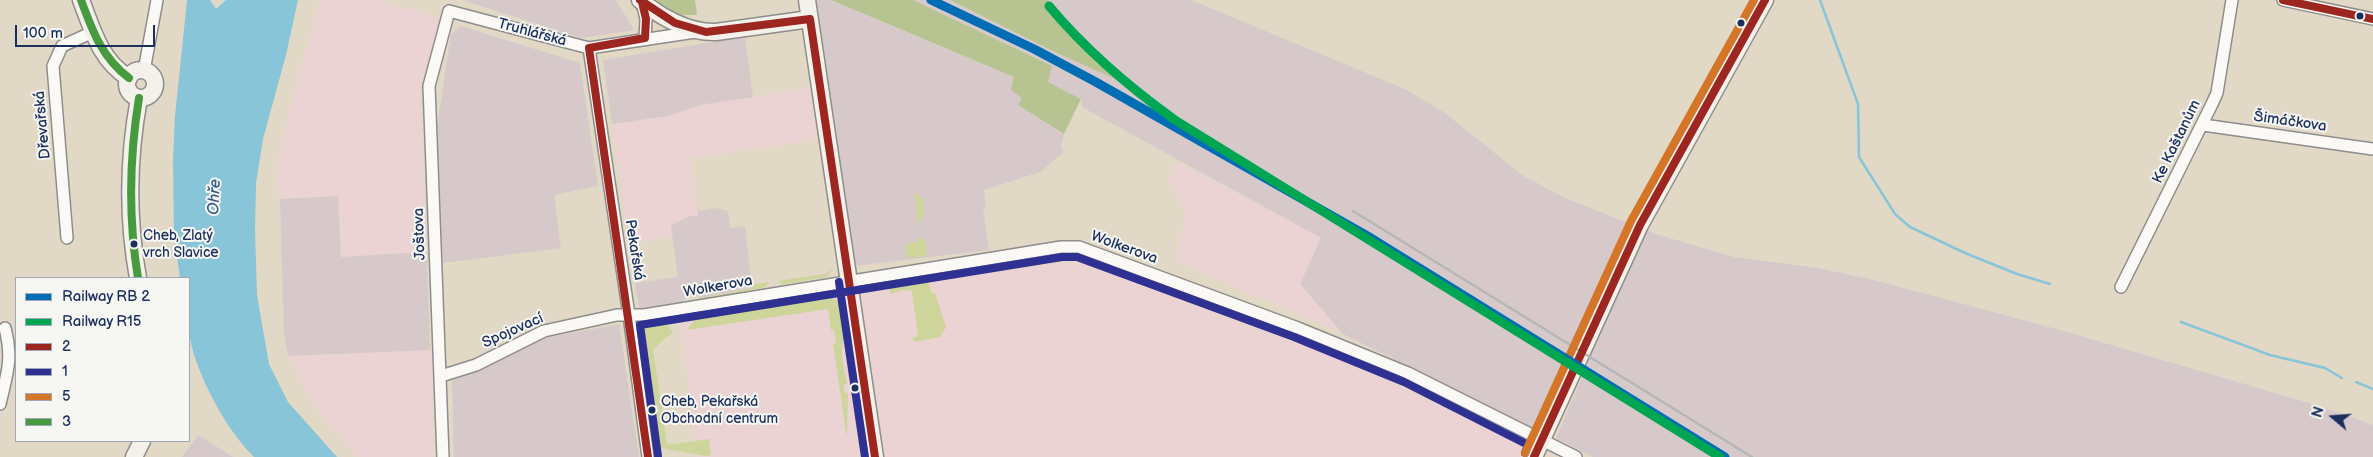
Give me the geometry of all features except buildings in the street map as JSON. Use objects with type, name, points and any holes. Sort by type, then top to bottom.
[{"type":"street","points":[[81,0],[106,60],[129,78]]},
{"type":"street","points":[[144,71],[157,0]]},
{"type":"street","points":[[807,0],[875,457]]},
{"type":"street","points":[[1534,457],[1640,226],[1764,0]]},
{"type":"street","name":"Ke Kaštanům","points":[[2122,287],[2203,125],[2216,93],[2232,0]]},
{"type":"street","points":[[2283,0],[2373,19]]},
{"type":"street","points":[[641,1],[675,22],[700,32]]},
{"type":"street","points":[[641,1],[647,30],[645,38]]},
{"type":"street","name":"Truhlářská","points":[[448,12],[588,48],[645,38],[716,32],[810,19]]},
{"type":"street","name":"Joštova","points":[[443,457],[429,86],[448,12]]},
{"type":"street","name":"Dřevařská","points":[[67,238],[53,66],[62,46],[93,32]]},
{"type":"street","name":"Pekařská","points":[[588,48],[629,315],[648,457]]},
{"type":"street","points":[[144,71],[153,76],[155,87],[149,96],[139,98],[130,92],[128,87],[129,78],[135,72],[144,71]]},
{"type":"street","points":[[138,277],[131,219],[130,177],[133,136],[139,98]]},
{"type":"street","name":"Šimáčkova","points":[[2203,125],[2373,149]]},
{"type":"street","name":"Wolkerova","points":[[629,315],[644,315],[849,280],[1061,247],[1079,247],[1298,328],[1408,373],[1576,457]]},
{"type":"street","name":"Spojovací","points":[[441,376],[476,365],[544,331],[617,315],[629,315]]},
{"type":"street","points":[[0,404],[10,358],[5,328]]},
{"type":"street","points":[[134,457],[142,442]]},
{"type":"shaded area","points":[[320,0],[377,0],[437,17],[440,22],[420,89],[427,260],[406,253],[341,257],[338,196],[280,199],[276,183],[279,156],[291,103]]},
{"type":"shaded area","points":[[462,0],[616,0],[634,30],[581,38]]},
{"type":"shaded area","points":[[815,0],[831,0],[857,10],[1015,77],[1013,82],[1023,98],[1018,105],[1064,134],[1061,147],[1064,152],[1040,172],[984,190],[986,207],[983,208],[989,250],[854,266]]},
{"type":"shaded area","points":[[913,0],[950,0],[1057,53],[1131,85],[1075,34],[1048,0],[1191,0],[1407,90],[1445,113],[1522,175],[1563,197],[1659,235],[1734,257],[1818,268],[1874,280],[2060,330],[2326,408],[2373,425],[2373,457],[1593,457],[1556,438],[1582,377],[1567,364],[1535,429],[1343,334],[1300,284],[1321,238],[1082,107],[1081,99],[1048,82],[1051,66]]},
{"type":"shaded area","points":[[461,26],[580,63],[598,186],[554,195],[561,248],[443,263],[437,127],[451,34]]},
{"type":"shaded area","points":[[745,37],[753,97],[699,105],[669,116],[612,124],[603,60]]},
{"type":"shaded area","points":[[809,88],[817,139],[691,159],[698,216],[690,216],[671,225],[672,237],[629,244],[612,124],[669,116],[699,105]]},
{"type":"shaded area","points":[[1176,161],[1323,236],[1300,284],[1343,334],[1176,261],[1186,212],[1168,178]]},
{"type":"shaded area","points":[[338,196],[341,257],[406,253],[427,260],[430,350],[288,356],[284,334],[280,199]]},
{"type":"shaded area","points":[[716,208],[728,211],[730,228],[745,226],[752,288],[702,298],[699,296],[688,297],[680,303],[639,309],[635,283],[678,277],[671,225],[690,216],[698,216],[698,211]]},
{"type":"shaded area","points":[[1077,261],[1381,367],[1534,441],[1527,457],[697,457],[681,323],[861,289]]},
{"type":"shaded area","points":[[619,324],[639,457],[454,457],[452,381],[530,341]]},
{"type":"shaded area","points":[[430,350],[434,457],[358,457],[317,410],[288,356]]},
{"type":"shaded area","points":[[198,435],[233,457],[182,457]]},
{"type":"green space","points":[[649,0],[695,0],[697,15],[669,15]]},
{"type":"green space","points":[[831,0],[913,0],[1052,66],[1048,82],[1081,99],[1064,134],[1018,105],[1022,98],[1011,90],[1014,77]]},
{"type":"green space","points":[[950,0],[1048,0],[1075,34],[1133,87],[1057,53]]},
{"type":"green space","points":[[914,193],[923,198],[924,214],[918,225]]},
{"type":"green space","points":[[917,238],[925,241],[927,256],[907,258],[905,244],[917,242]]},
{"type":"green space","points":[[834,268],[826,277],[783,284],[778,281],[825,274]]},
{"type":"green space","points":[[924,280],[929,284],[932,293],[935,293],[946,327],[940,337],[915,342],[912,338],[918,336],[912,291],[904,290],[890,294],[890,285]]},
{"type":"green space","points":[[769,282],[765,287],[701,300],[697,296],[702,298],[752,288],[751,285]]},
{"type":"green space","points":[[826,297],[834,299],[840,304],[843,312],[842,356],[847,384],[843,385],[845,393],[848,393],[847,438],[833,344],[836,343],[834,330],[831,330],[828,309],[687,330],[695,320]]},
{"type":"green space","points":[[664,321],[673,332],[653,349],[667,445],[709,439],[711,455],[705,456],[661,448],[656,413],[659,412],[658,405],[655,405],[643,326],[646,323]]},
{"type":"green space","points":[[639,322],[651,403],[647,405],[643,392],[645,386],[635,327]]},
{"type":"water","name":"Ohře","points":[[187,0],[210,0],[216,9],[226,0],[298,0],[286,55],[263,139],[256,183],[257,295],[269,364],[288,402],[337,457],[254,457],[222,416],[204,382],[190,337],[190,277],[180,277],[174,236],[173,160],[175,116]]},
{"type":"waterway","points":[[1820,0],[1858,104],[1859,157],[1895,214],[1910,227],[1965,253],[2017,274],[2050,284]]},
{"type":"waterway","points":[[2181,322],[2270,355],[2325,368],[2342,378]]},
{"type":"waterway","points":[[2356,382],[2373,389]]},
{"type":"railway","points":[[1353,211],[1752,457]]},
{"type":"transit line","name":"3","points":[[81,0],[99,43],[112,62],[129,78]]},
{"type":"transit line","name":"2","points":[[640,0],[675,23],[706,32],[810,19],[875,457]]},
{"type":"transit line","points":[[931,0],[1034,49],[1094,81],[1371,238],[1725,457]]},
{"type":"transit line","name":"5","points":[[1525,453],[1631,221],[1754,0]]},
{"type":"transit line","name":"2","points":[[1534,457],[1640,225],[1765,0]]},
{"type":"transit line","name":"2","points":[[2283,0],[2373,19]]},
{"type":"transit line","name":"2","points":[[642,2],[646,19],[645,38],[589,48],[648,457]]},
{"type":"transit line","name":"3","points":[[138,277],[131,210],[131,188],[133,143],[139,98]]},
{"type":"transit line","name":"1","points":[[658,456],[640,325],[1062,257],[1077,257],[1294,337],[1404,382],[1528,445],[1525,453]]},
{"type":"transit line","name":"1","points":[[839,282],[865,457]]},
{"type":"rail line","name":"R15","points":[[1049,6],[1078,38],[1109,67],[1175,120],[1720,457]]},
{"type":"place","name":"Cheb, Zlatý vrch Slavice","points":[[134,244]]},
{"type":"place","name":"Cheb, Pekařská Obchodní centrum","points":[[652,410]]}]
